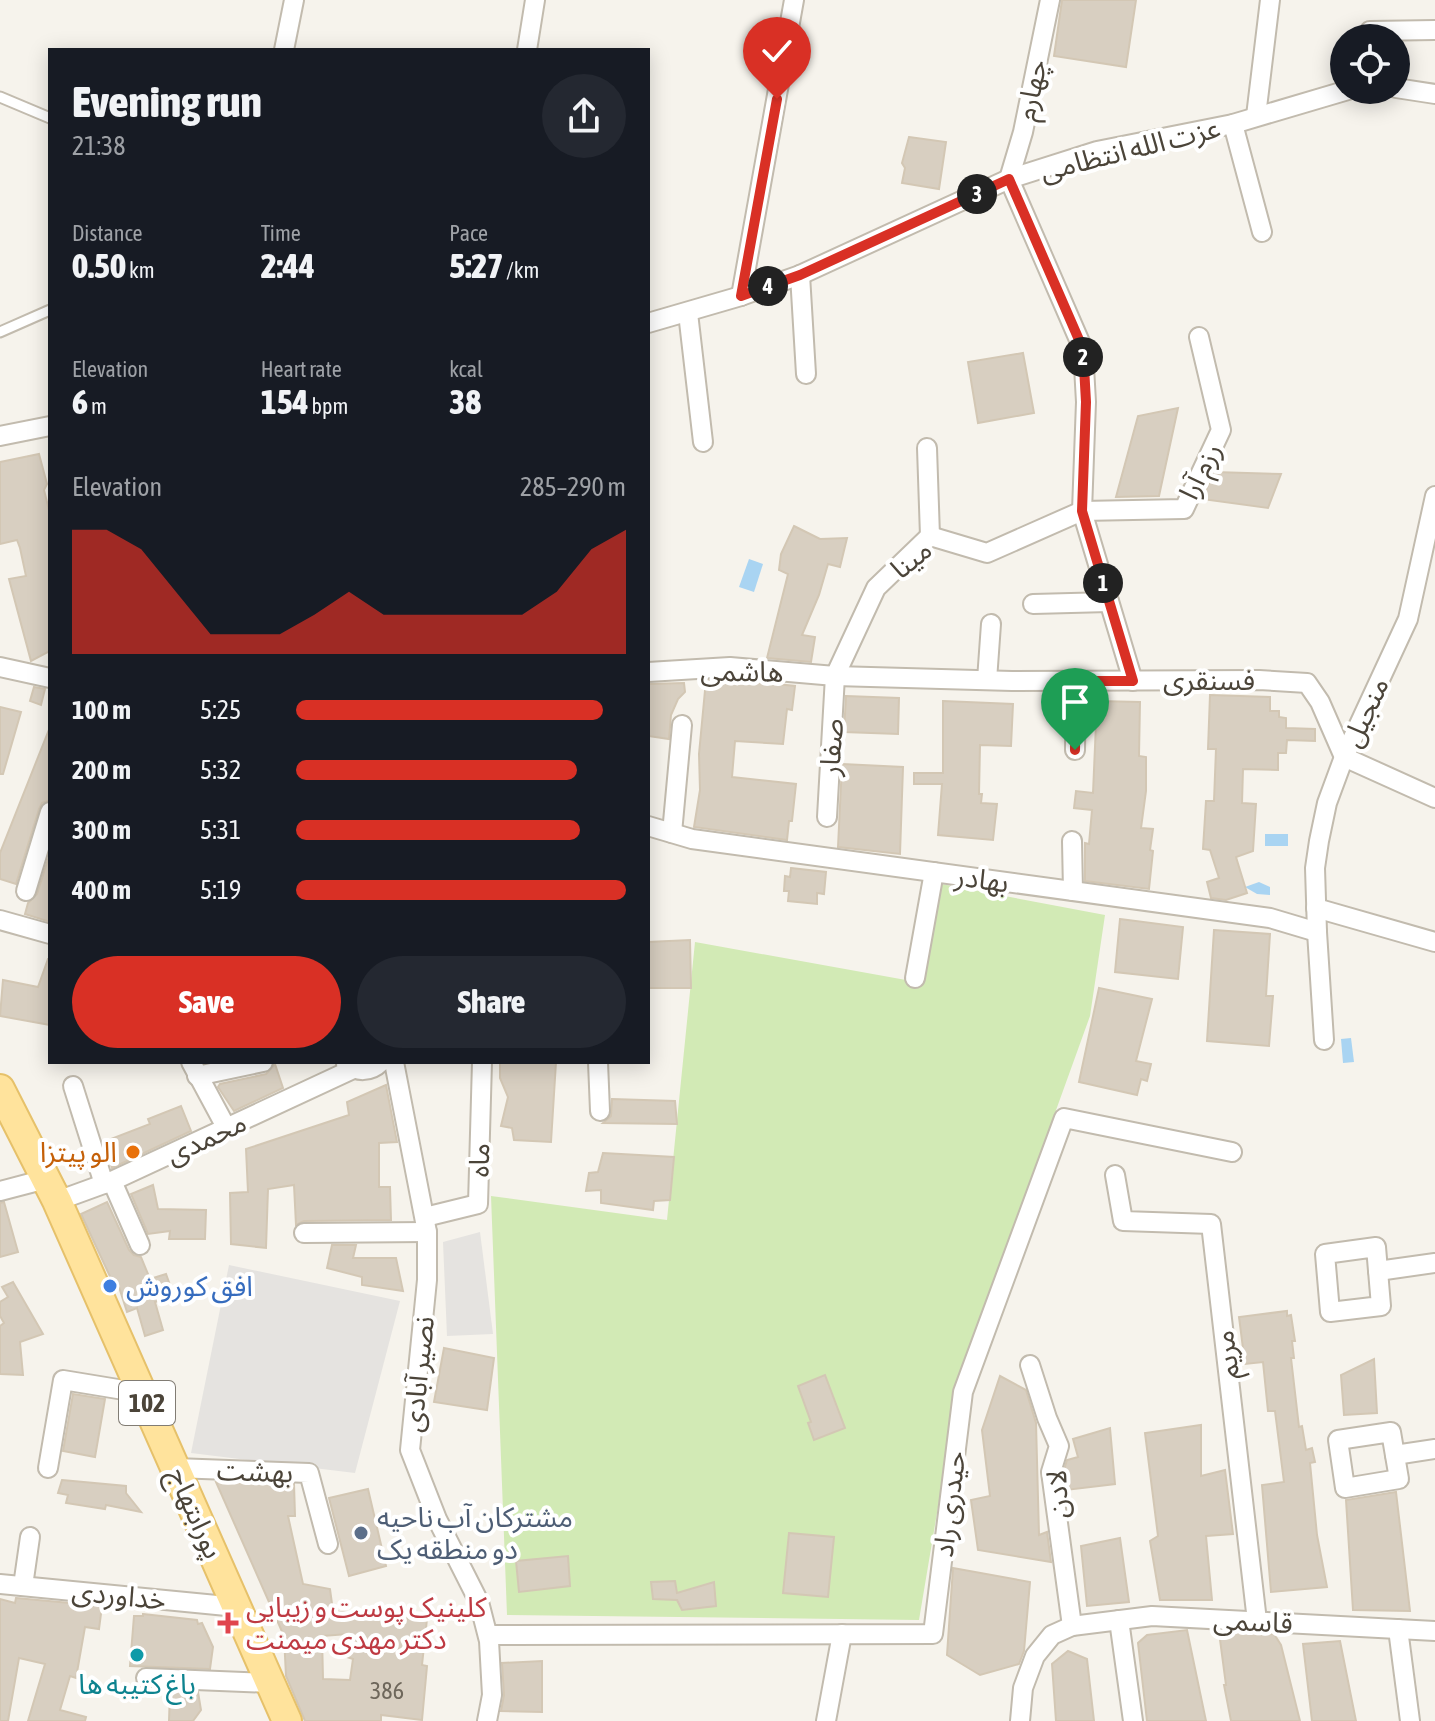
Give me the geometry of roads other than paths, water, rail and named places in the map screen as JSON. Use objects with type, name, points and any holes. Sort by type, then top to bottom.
[{"type":"main road","name":"پورابتهاج","points":[[0,1089],[51,1190],[287,1721]]},
{"type":"street","points":[[284,48],[294,0]]},
{"type":"street","points":[[527,48],[535,0]]},
{"type":"street","points":[[741,296],[794,0]]},
{"type":"street","name":"چهارم","points":[[1009,179],[1023,132],[1050,0]]},
{"type":"street","points":[[1256,116],[1270,0]]},
{"type":"street","points":[[1410,30],[1435,30]]},
{"type":"street","points":[[1410,90],[1435,94]]},
{"type":"street","name":"عزت الله انتظامی","points":[[650,322],[688,313],[800,275],[1009,179],[1097,151],[1233,124],[1330,95]]},
{"type":"street","points":[[1233,124],[1262,232]]},
{"type":"street","points":[[1009,179],[1083,349],[1086,402],[1082,511],[1133,681]]},
{"type":"street","points":[[800,275],[806,374]]},
{"type":"street","points":[[688,313],[703,442]]},
{"type":"street","name":"رزم آرا","points":[[1082,511],[1184,509],[1221,430],[1199,337]]},
{"type":"street","points":[[0,436],[48,426]]},
{"type":"street","points":[[927,448],[930,536]]},
{"type":"street","name":"منجیل","points":[[1317,932],[1315,868],[1327,803],[1344,757],[1408,619],[1435,497]]},
{"type":"street","name":"مینا","points":[[835,676],[876,588],[930,536],[987,553],[1082,511]]},
{"type":"street","points":[[1033,604],[1109,602]]},
{"type":"street","points":[[987,680],[991,624]]},
{"type":"street","points":[[0,667],[48,678]]},
{"type":"street","name":"هاشمی","points":[[650,672],[730,667],[835,676]]},
{"type":"street","name":"فسنقری","points":[[835,676],[1307,683],[1320,702],[1344,757]]},
{"type":"street","name":"صفار","points":[[827,817],[835,676]]},
{"type":"street","points":[[1075,750],[1076,681]]},
{"type":"street","points":[[672,833],[682,725]]},
{"type":"street","points":[[1344,757],[1435,798]]},
{"type":"street","points":[[26,891],[48,819]]},
{"type":"street","name":"بهادر","points":[[650,827],[692,839],[1270,918],[1317,932]]},
{"type":"street","points":[[1072,841],[1073,891]]},
{"type":"street","points":[[915,978],[934,872]]},
{"type":"street","points":[[1316,908],[1435,942]]},
{"type":"street","points":[[0,920],[48,933]]},
{"type":"street","points":[[1317,932],[1324,1040]]},
{"type":"street","points":[[227,1129],[194,1069],[243,1064]]},
{"type":"street","name":"محمدی","points":[[0,1191],[51,1190],[108,1182],[227,1129],[349,1066],[367,1071],[378,1064]]},
{"type":"street","name":"نصیر آبادی","points":[[394,1064],[426,1224],[427,1280],[410,1450],[437,1519],[479,1602],[488,1635],[492,1695],[487,1721]]},
{"type":"street","name":"ماه","points":[[426,1224],[478,1204],[482,1064]]},
{"type":"street","points":[[598,1064],[600,1111]]},
{"type":"street","points":[[73,1086],[108,1182],[140,1245]]},
{"type":"street","name":"حیدری راد","points":[[488,1635],[933,1634],[963,1392],[1064,1118],[1232,1152]]},
{"type":"street","name":"مریم","points":[[1115,1175],[1123,1221],[1211,1224],[1257,1621]]},
{"type":"street","points":[[304,1233],[426,1224]]},
{"type":"street","points":[[1378,1271],[1435,1263]]},
{"type":"street","name":"لادن","points":[[1030,1365],[1059,1446],[1051,1472],[1072,1626]]},
{"type":"street","points":[[48,1468],[63,1380],[142,1393]]},
{"type":"street","points":[[1395,1455],[1435,1449]]},
{"type":"street","name":"بهشت","points":[[175,1468],[309,1473],[328,1544]]},
{"type":"street","points":[[23,1586],[30,1537]]},
{"type":"street","name":"خداوردی","points":[[0,1584],[237,1607]]},
{"type":"street","name":"قاسمی","points":[[1072,1626],[1152,1616],[1435,1631]]},
{"type":"street","points":[[1119,1620],[1133,1721]]},
{"type":"street","points":[[1020,1721],[1023,1688],[1035,1656],[1052,1635],[1072,1626]]},
{"type":"street","points":[[1398,1629],[1410,1721]]},
{"type":"street","points":[[826,1721],[842,1634]]},
{"type":"street","points":[[146,1678],[270,1683]]},
{"type":"lane","points":[[0,97],[48,117]]},
{"type":"lane","points":[[0,332],[48,311]]},
{"type":"water","points":[[749,559],[763,564],[754,592],[739,587]]},
{"type":"water","points":[[1265,834],[1288,834],[1288,846],[1265,846]]},
{"type":"water","points":[[1259,882],[1270,887],[1270,895],[1257,894],[1245,887]]},
{"type":"water","points":[[1351,1038],[1354,1062],[1343,1063],[1341,1039]]},
{"type":"place","name":"الو پیتزا","points":[[133,1152]]},
{"type":"place","name":"افق کوروش","points":[[110,1286]]},
{"type":"place","name":"مشترکان آب ناحیه دو منطقه یک","points":[[361,1533]]},
{"type":"place","name":"کلینیک پوست و زیبایی دکتر مهدی میمنت","points":[[228,1623]]},
{"type":"place","name":"باغ کتیبه ها","points":[[137,1655]]}]
